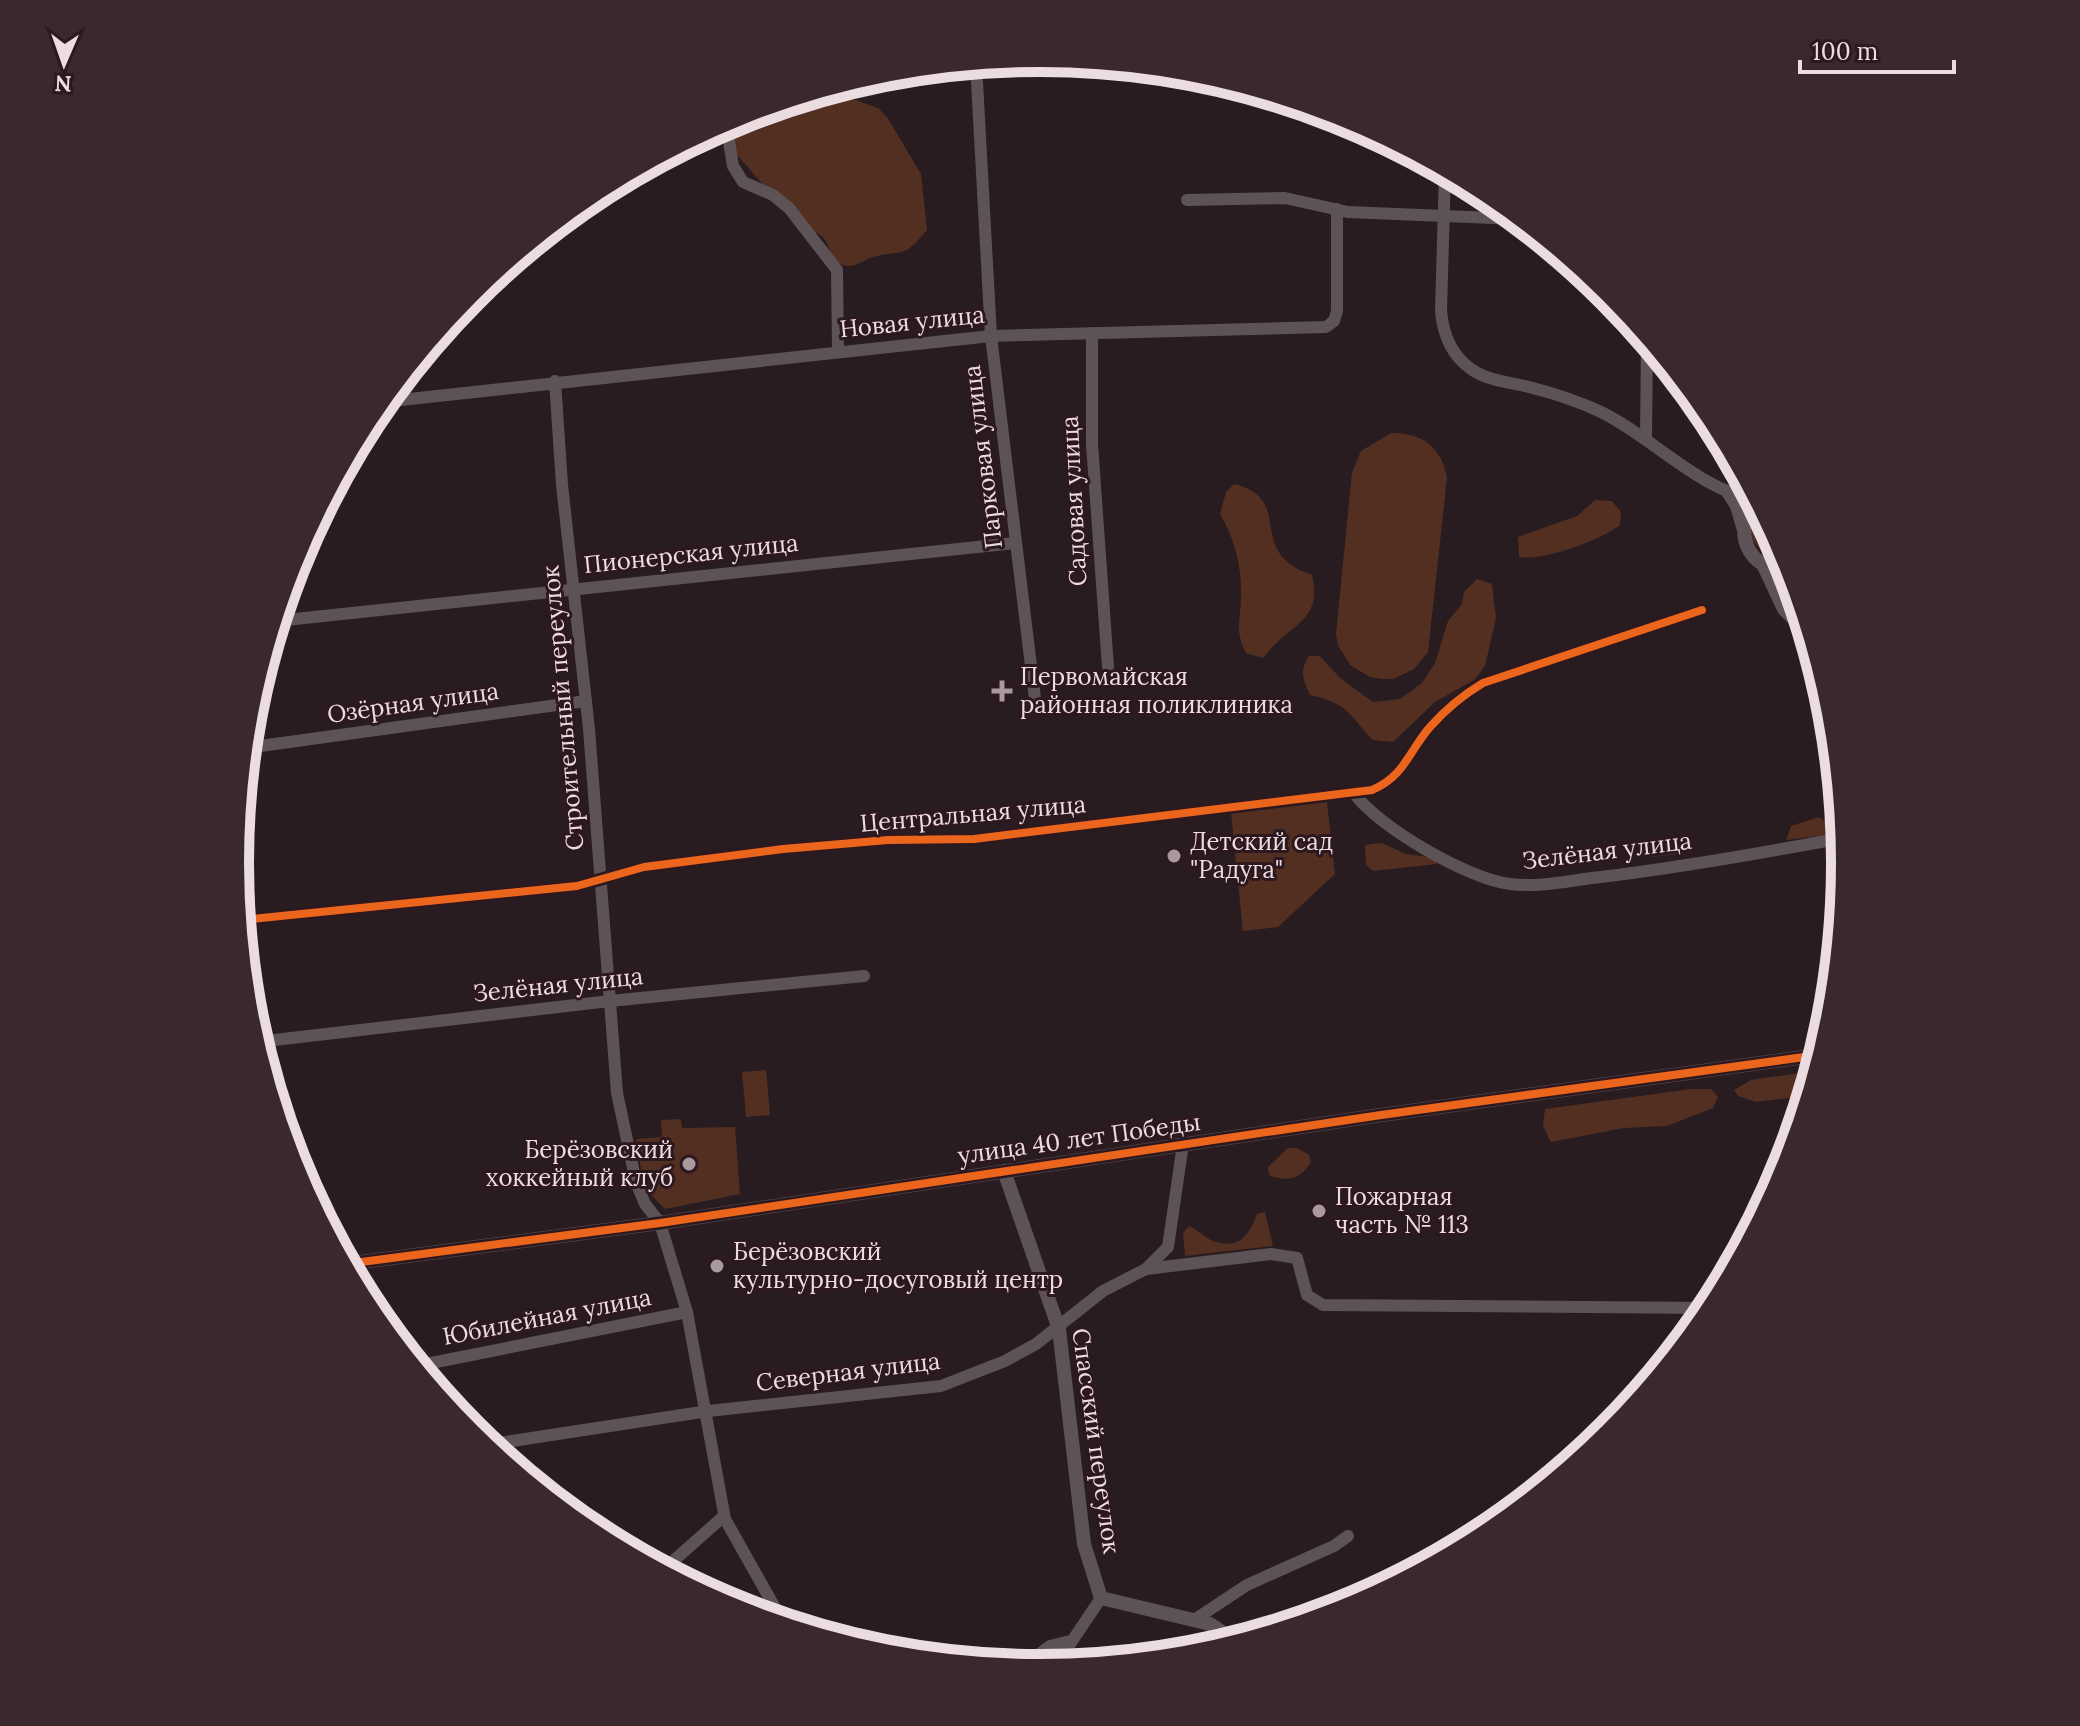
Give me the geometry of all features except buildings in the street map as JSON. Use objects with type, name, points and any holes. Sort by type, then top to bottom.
[{"type":"street","name":"Парковая улица","points":[[977,75],[991,336],[1035,699]]},
{"type":"street","points":[[728,136],[733,166],[743,182],[773,195],[789,208],[837,270],[838,351]]},
{"type":"street","points":[[1444,183],[1442,324],[1459,359],[1482,376],[1551,394],[1598,411],[1727,492],[1740,495]]},
{"type":"street","points":[[1187,200],[1285,198],[1337,209],[1498,218]]},
{"type":"street","name":"Новая улица","points":[[399,400],[991,336],[1326,327],[1334,321],[1337,311],[1337,209]]},
{"type":"street","name":"Садовая улица","points":[[1092,333],[1092,444],[1108,667]]},
{"type":"street","points":[[1646,439],[1647,355]]},
{"type":"street","name":"Строительный переулок","points":[[555,381],[562,485],[586,701],[617,1093],[640,1196],[660,1223],[687,1312],[708,1411],[724,1516],[775,1608]]},
{"type":"street","points":[[1727,492],[1736,506],[1744,542],[1763,564],[1784,609],[1791,616]]},
{"type":"street","points":[[1742,527],[1747,509]]},
{"type":"street","name":"Пионерская улица","points":[[288,620],[1015,543]]},
{"type":"street","points":[[1763,564],[1773,567]]},
{"type":"street","name":"Центральная улица","points":[[251,919],[600,881],[644,867],[768,851],[888,840],[974,839],[1372,790],[1396,778],[1428,729],[1461,697],[1483,683],[1702,610]]},
{"type":"street","name":"Озёрная улица","points":[[258,746],[586,701]]},
{"type":"street","name":"Зелёная улица","points":[[1354,793],[1366,810],[1450,863],[1477,876],[1506,884],[1527,886],[1641,872],[1830,840]]},
{"type":"street","name":"Зелёная улица","points":[[270,1041],[610,1001],[864,976]]},
{"type":"street","name":"улица 40 лет Победы","points":[[358,1262],[660,1223],[1183,1144],[1807,1057]]},
{"type":"street","name":"Северная улица","points":[[502,1443],[708,1411],[941,1386],[1005,1361],[1059,1329],[1103,1291],[1146,1269],[1168,1247],[1183,1144]]},
{"type":"street","name":"Спасский переулок","points":[[1004,1171],[1059,1329],[1084,1544],[1101,1598]]},
{"type":"street","points":[[1146,1269],[1286,1255],[1297,1258],[1307,1295],[1323,1305],[1694,1308]]},
{"type":"street","name":"Юбилейная улица","points":[[427,1364],[687,1312]]},
{"type":"street","points":[[672,1562],[724,1516]]},
{"type":"street","points":[[1194,1620],[1247,1585],[1334,1546],[1348,1536]]},
{"type":"street","points":[[1066,1653],[1070,1641],[1101,1598],[1210,1624],[1223,1632]]},
{"type":"street","points":[[1039,1654],[1050,1646],[1070,1641]]},
{"type":"shaded area","points":[[846,97],[878,108],[887,117],[921,174],[927,230],[902,252],[873,257],[851,266],[839,263],[822,237],[797,226],[773,188],[765,187],[726,142],[725,137],[737,132]]},
{"type":"shaded area","points":[[1391,433],[1412,435],[1429,444],[1440,458],[1447,478],[1428,652],[1414,669],[1393,679],[1381,679],[1370,677],[1350,665],[1338,645],[1336,634],[1352,472],[1361,451]]},
{"type":"shaded area","points":[[1234,484],[1253,491],[1263,501],[1280,553],[1291,565],[1312,575],[1313,603],[1308,613],[1263,658],[1246,653],[1240,636],[1240,571],[1233,542],[1220,514],[1226,492]]},
{"type":"shaded area","points":[[1595,500],[1612,501],[1621,512],[1620,525],[1571,548],[1542,556],[1519,557],[1518,537],[1577,516]]},
{"type":"shaded area","points":[[1751,518],[1768,555],[1754,541]]},
{"type":"shaded area","points":[[1477,579],[1492,584],[1496,618],[1485,666],[1474,680],[1435,702],[1393,742],[1373,740],[1341,707],[1310,695],[1304,680],[1304,666],[1309,656],[1320,656],[1340,678],[1373,702],[1400,699],[1422,683],[1435,663],[1448,621],[1462,604],[1464,592]]},
{"type":"shaded area","points":[[1327,802],[1335,874],[1278,927],[1243,931],[1231,813]]},
{"type":"shaded area","points":[[1819,817],[1826,822],[1825,835],[1786,840],[1791,826]]},
{"type":"shaded area","points":[[1688,842],[1692,849],[1685,853],[1652,857],[1649,847],[1654,843]]},
{"type":"shaded area","points":[[1382,843],[1406,854],[1435,858],[1437,864],[1373,871],[1366,865],[1365,845]]},
{"type":"shaded area","points":[[766,1070],[770,1115],[746,1117],[742,1072]]},
{"type":"shaded area","points":[[1803,1073],[1795,1097],[1756,1102],[1738,1096],[1734,1090],[1751,1080]]},
{"type":"shaded area","points":[[1711,1089],[1718,1097],[1713,1108],[1667,1126],[1624,1128],[1551,1142],[1543,1126],[1545,1109]]},
{"type":"shaded area","name":"Берёзовский хоккейный клуб","points":[[681,1119],[682,1128],[735,1127],[740,1194],[665,1209],[644,1188],[636,1139],[662,1137],[661,1120]]},
{"type":"shaded area","points":[[1288,1148],[1297,1148],[1309,1155],[1311,1162],[1302,1173],[1292,1178],[1269,1175],[1268,1167]]},
{"type":"shaded area","points":[[1265,1212],[1273,1246],[1185,1256],[1183,1233],[1189,1226],[1213,1241],[1232,1243],[1243,1238],[1257,1214]]},
{"type":"cycle path","points":[[251,919],[577,886],[644,867],[783,849],[888,840],[974,839],[1372,790],[1399,771],[1442,715],[1483,683],[1702,610]]},
{"type":"cycle path","points":[[358,1262],[660,1223],[1381,1115],[1807,1057]]},
{"type":"place","name":"Первомайская районная поликлиника","points":[[1002,691]]},
{"type":"place","name":"Детский сад \"Радуга\"","points":[[1174,856]]},
{"type":"place","name":"Берёзовский хоккейный клуб","points":[[689,1164]]},
{"type":"place","name":"Пожарная часть № 113","points":[[1319,1211]]},
{"type":"place","name":"Берёзовский культурно-досуговый центр","points":[[717,1266]]}]
